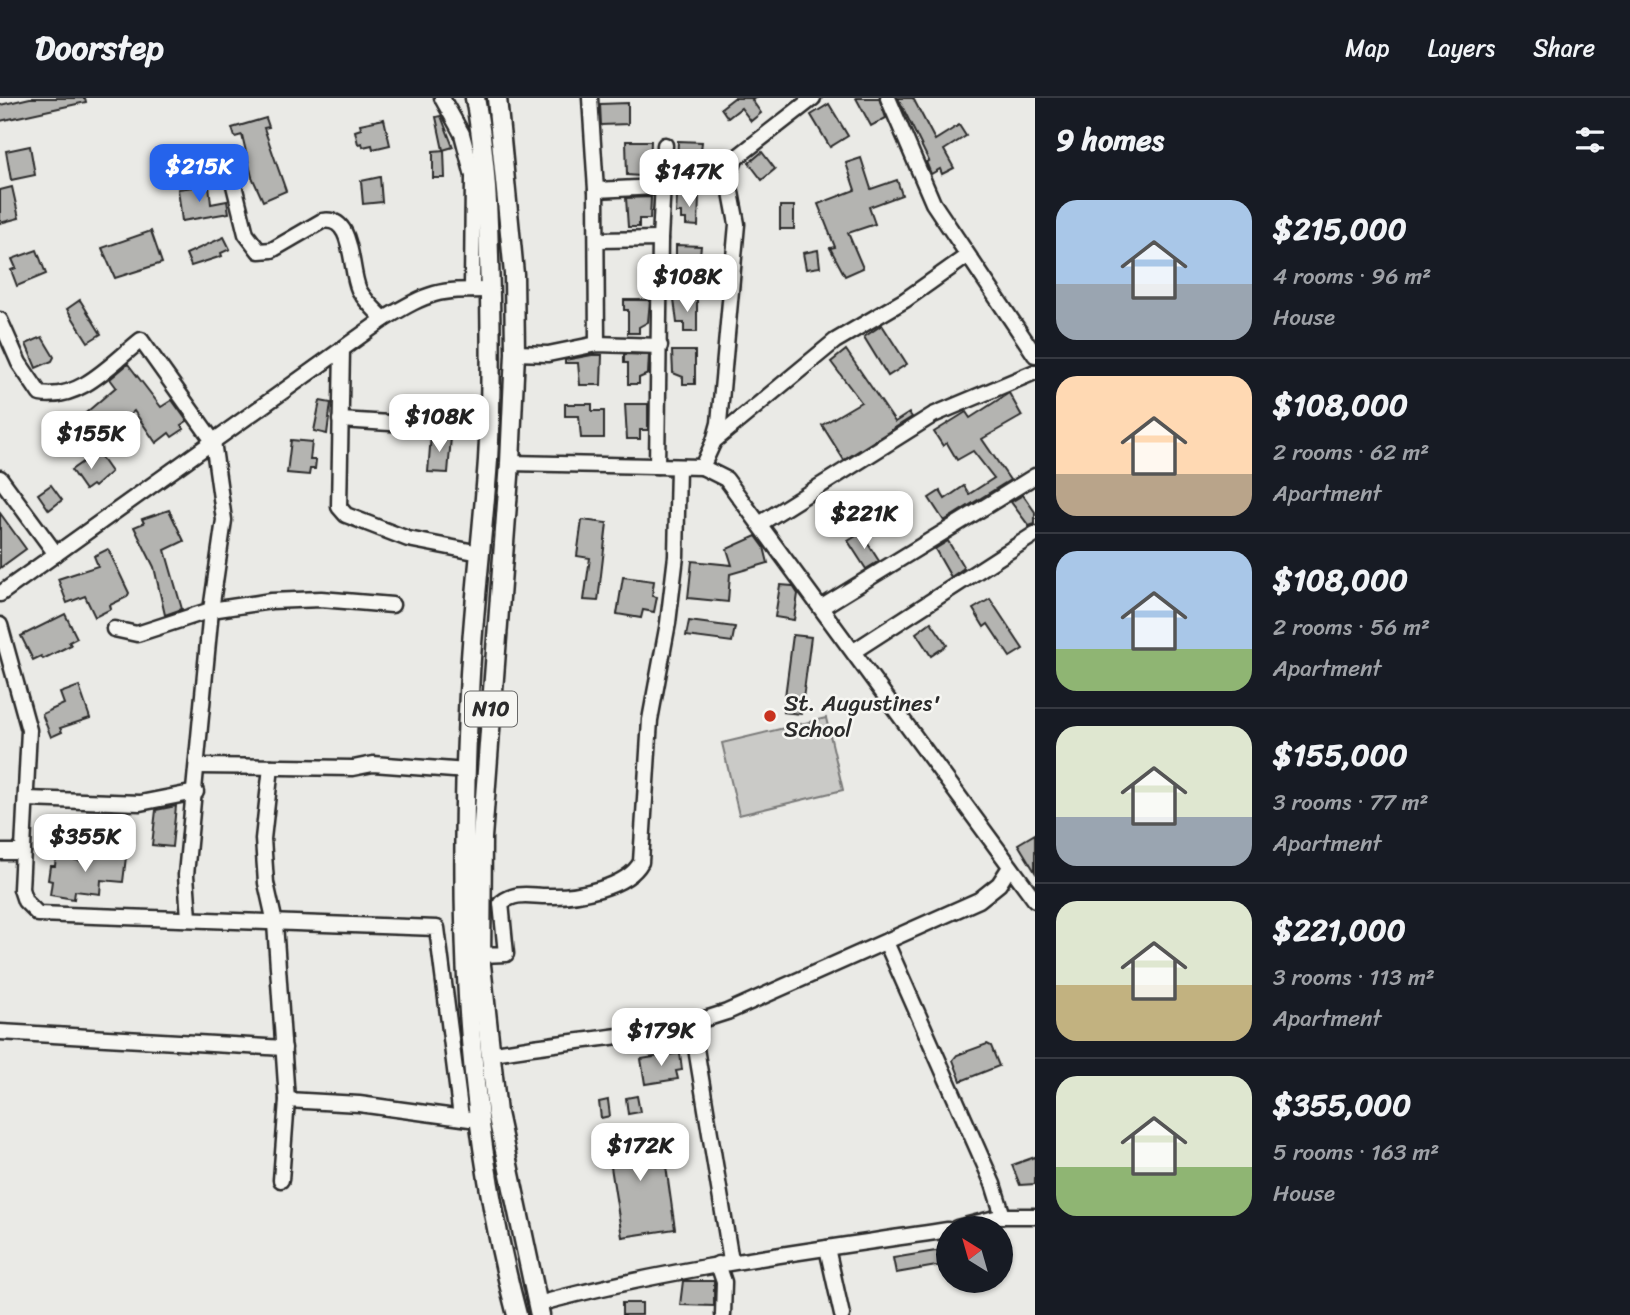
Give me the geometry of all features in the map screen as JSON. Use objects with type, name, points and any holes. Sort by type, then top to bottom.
[{"type":"main road","name":"N10","points":[[474,98],[488,208],[491,290],[488,458],[470,674],[464,970],[470,1118],[517,1315]]},
{"type":"main road","name":"N10","points":[[497,98],[508,209],[515,353],[510,463],[482,838],[481,955],[497,1113],[539,1310]]},
{"type":"main road","points":[[488,208],[508,209]]},
{"type":"street","points":[[442,98],[470,156],[474,205],[472,290]]},
{"type":"street","points":[[590,98],[596,190],[597,344]]},
{"type":"street","points":[[702,467],[719,422],[737,224],[728,176],[736,158],[813,98]]},
{"type":"street","points":[[888,98],[933,203],[1035,355]]},
{"type":"street","points":[[657,466],[660,239],[665,145]]},
{"type":"street","points":[[231,173],[246,234],[260,251],[272,250],[322,221],[330,219],[339,223],[345,231],[359,288],[384,319]]},
{"type":"street","points":[[596,190],[698,185],[728,176]]},
{"type":"street","points":[[597,240],[660,239]]},
{"type":"street","points":[[714,441],[835,341],[905,300],[967,256]]},
{"type":"street","points":[[0,594],[384,319],[428,293],[491,290]]},
{"type":"street","points":[[0,320],[31,383],[40,394],[55,397],[83,386],[141,340],[213,441],[224,520],[211,610],[199,766],[186,875],[189,918]]},
{"type":"street","points":[[515,353],[548,354],[597,344],[660,346]]},
{"type":"street","points":[[342,349],[337,500],[346,515],[408,539],[480,553]]},
{"type":"street","points":[[761,523],[933,415],[1035,372]]},
{"type":"street","points":[[340,420],[457,427]]},
{"type":"street","points":[[510,463],[702,467],[726,480],[761,523],[1035,900]]},
{"type":"street","points":[[481,955],[506,954],[501,903],[510,897],[522,894],[568,895],[609,885],[628,878],[641,862],[650,720],[668,623],[676,556],[678,467]]},
{"type":"street","points":[[822,607],[1035,476]]},
{"type":"street","points":[[0,478],[56,554]]},
{"type":"street","points":[[854,651],[1035,534]]},
{"type":"street","points":[[114,629],[137,634],[211,610],[271,601],[309,600],[392,605]]},
{"type":"street","points":[[0,625],[29,730],[21,889],[25,901],[38,914],[437,928],[470,1118],[359,1104],[287,1100]]},
{"type":"street","points":[[199,766],[353,768],[373,764],[467,771]]},
{"type":"street","points":[[271,767],[263,839],[266,883],[275,923],[287,1100],[281,1180]]},
{"type":"street","points":[[27,799],[139,803],[196,792]]},
{"type":"street","points":[[0,852],[23,852]]},
{"type":"street","points":[[490,1054],[541,1044],[692,1024],[752,1002],[979,900],[999,884],[1010,867]]},
{"type":"street","points":[[886,942],[993,1184],[1003,1216]]},
{"type":"street","points":[[692,1024],[724,1263],[723,1315]]},
{"type":"street","points":[[0,1032],[284,1048]]},
{"type":"street","points":[[1013,1216],[1035,1216]]},
{"type":"street","points":[[539,1310],[616,1283],[724,1263],[936,1232]]},
{"type":"street","points":[[827,1248],[842,1315]]},
{"type":"shaded area","points":[[826,718],[843,790],[739,815],[722,743]]},
{"type":"building","points":[[30,98],[85,98],[86,102],[0,121],[0,105]]},
{"type":"building","points":[[734,98],[755,98],[752,100],[761,113],[751,121],[741,108],[728,118],[721,108]]},
{"type":"building","points":[[856,98],[879,98],[886,118],[871,126]]},
{"type":"building","points":[[898,98],[913,98],[935,140],[959,125],[966,136],[944,150],[954,168],[942,174],[940,169],[931,174],[926,162],[929,161]]},
{"type":"building","points":[[628,103],[628,124],[601,125],[600,104]]},
{"type":"building","points":[[829,104],[848,136],[830,147],[811,115]]},
{"type":"building","points":[[441,116],[453,147],[443,150],[436,117]]},
{"type":"building","points":[[266,118],[269,127],[264,128],[286,191],[263,201],[252,177],[242,135],[235,137],[232,128]]},
{"type":"building","points":[[384,119],[390,145],[373,149],[372,145],[363,147],[362,143],[358,144],[355,131],[361,129],[360,124]]},
{"type":"building","points":[[626,141],[651,141],[650,164],[647,164],[646,169],[640,169],[640,176],[627,175]]},
{"type":"building","points":[[678,141],[702,142],[698,175],[688,174],[688,166],[681,166],[681,162],[677,162]]},
{"type":"building","points":[[30,146],[35,175],[11,180],[6,151]]},
{"type":"building","points":[[444,150],[445,178],[433,178],[433,151]]},
{"type":"building","points":[[762,152],[775,169],[762,180],[749,163]]},
{"type":"building","points":[[861,158],[871,189],[897,180],[902,195],[869,207],[875,224],[848,233],[863,268],[845,276],[830,248],[835,247],[818,204],[855,190],[846,163]]},
{"type":"building","points":[[380,177],[382,202],[363,204],[361,181]]},
{"type":"building","points":[[209,185],[211,204],[227,201],[229,213],[182,221],[178,189]]},
{"type":"building","points":[[12,187],[19,218],[0,223],[0,190]]},
{"type":"building","points":[[699,195],[698,226],[686,225],[686,219],[681,219],[681,213],[676,213],[677,196]]},
{"type":"building","points":[[651,197],[650,219],[639,219],[639,227],[628,227],[626,198]]},
{"type":"building","points":[[780,206],[794,206],[794,229],[780,229]]},
{"type":"building","points":[[151,231],[162,263],[115,278],[102,248]]},
{"type":"building","points":[[224,237],[230,249],[221,253],[222,256],[191,266],[186,254]]},
{"type":"building","points":[[676,245],[701,246],[697,280],[685,279],[685,271],[676,267]]},
{"type":"building","points":[[37,250],[46,274],[17,286],[11,270],[16,268],[12,259]]},
{"type":"building","points":[[818,250],[820,267],[806,269],[803,253]]},
{"type":"building","points":[[674,299],[697,299],[697,332],[684,332],[684,323],[677,323]]},
{"type":"building","points":[[80,300],[101,334],[88,342],[67,309]]},
{"type":"building","points":[[624,300],[650,300],[648,322],[639,327],[639,333],[628,333],[628,310],[624,310]]},
{"type":"building","points":[[882,325],[907,364],[888,376],[864,337]]},
{"type":"building","points":[[42,337],[54,357],[52,361],[36,368],[26,344]]},
{"type":"building","points":[[846,350],[895,422],[909,413],[912,417],[844,460],[822,425],[861,402],[831,362]]},
{"type":"building","points":[[672,351],[695,351],[695,384],[683,384],[683,377],[673,373]]},
{"type":"building","points":[[624,354],[649,355],[648,374],[639,378],[639,384],[628,384],[628,363],[624,363]]},
{"type":"building","points":[[602,355],[601,385],[580,385],[578,363],[565,363],[565,360]]},
{"type":"building","points":[[128,364],[161,407],[172,400],[187,421],[181,425],[184,429],[172,437],[169,433],[156,443],[134,411],[102,440],[81,417],[116,387],[110,379]]},
{"type":"building","points":[[1009,393],[1022,416],[982,439],[1010,480],[944,521],[929,498],[940,491],[945,499],[964,486],[969,494],[994,478],[973,451],[957,460],[947,443],[943,446],[934,432],[966,412],[970,418]]},
{"type":"building","points":[[320,401],[331,403],[327,434],[314,431]]},
{"type":"building","points":[[565,404],[592,404],[592,411],[604,411],[604,438],[581,438],[579,416],[565,416]]},
{"type":"building","points":[[625,404],[648,404],[648,430],[640,430],[640,439],[627,439]]},
{"type":"building","points":[[431,435],[451,437],[448,473],[428,472]]},
{"type":"building","points":[[291,440],[312,442],[310,460],[316,460],[315,469],[310,469],[309,475],[287,473]]},
{"type":"building","points":[[97,452],[111,472],[94,487],[92,485],[85,490],[71,470]]},
{"type":"building","points":[[51,485],[62,500],[49,510],[38,494]]},
{"type":"building","points":[[1023,495],[1035,512],[1035,524],[1029,526],[1011,502]]},
{"type":"building","points":[[169,510],[184,541],[165,550],[182,609],[165,615],[154,567],[134,527],[144,523],[142,519]]},
{"type":"building","points":[[0,513],[26,549],[0,568]]},
{"type":"building","points":[[582,520],[607,523],[598,601],[584,600],[590,558],[577,556]]},
{"type":"building","points":[[861,533],[879,561],[866,569],[848,541]]},
{"type":"building","points":[[756,536],[764,547],[768,563],[730,574],[728,602],[688,598],[692,561],[732,565],[727,549]]},
{"type":"building","points":[[948,541],[964,568],[951,577],[935,549]]},
{"type":"building","points":[[108,549],[129,593],[127,597],[110,605],[111,609],[95,617],[85,596],[67,603],[58,579],[98,566],[94,556]]},
{"type":"building","points":[[623,577],[654,581],[652,596],[657,597],[654,612],[643,610],[641,618],[617,614]]},
{"type":"building","points":[[780,585],[793,586],[798,594],[794,620],[775,617]]},
{"type":"building","points":[[990,599],[1023,649],[1010,657],[988,624],[984,627],[973,609]]},
{"type":"building","points":[[65,614],[77,638],[69,642],[71,645],[43,659],[41,656],[33,660],[21,636]]},
{"type":"building","points":[[689,621],[735,627],[732,642],[686,636]]},
{"type":"building","points":[[931,622],[947,645],[931,656],[916,633]]},
{"type":"building","points":[[793,635],[811,637],[801,714],[783,712]]},
{"type":"building","points":[[79,686],[90,718],[60,728],[62,732],[51,737],[42,714],[64,704],[60,693]]},
{"type":"building","points":[[176,806],[172,847],[152,845],[156,810]]},
{"type":"building","points":[[1035,834],[1035,872],[1018,844]]},
{"type":"building","points":[[84,853],[126,857],[123,882],[101,880],[100,894],[75,891],[74,899],[50,895],[50,866],[55,866],[56,857],[83,861]]},
{"type":"building","points":[[987,1044],[991,1046],[999,1066],[961,1081],[953,1060],[957,1055]]},
{"type":"building","points":[[680,1053],[682,1070],[676,1071],[678,1079],[645,1084],[641,1059]]},
{"type":"building","points":[[637,1096],[640,1112],[628,1114],[626,1098]]},
{"type":"building","points":[[608,1100],[610,1116],[601,1118],[599,1102]]},
{"type":"building","points":[[646,1131],[645,1140],[662,1138],[675,1229],[622,1237],[606,1135]]},
{"type":"building","points":[[1035,1157],[1035,1184],[1020,1185],[1012,1165]]},
{"type":"building","points":[[936,1251],[936,1266],[896,1273],[893,1258]]},
{"type":"building","points":[[683,1281],[714,1281],[714,1306],[680,1305]]},
{"type":"building","points":[[622,1303],[642,1303],[642,1315],[622,1315]]},
{"type":"place","name":"St. Augustines' School","points":[[770,716]]}]
